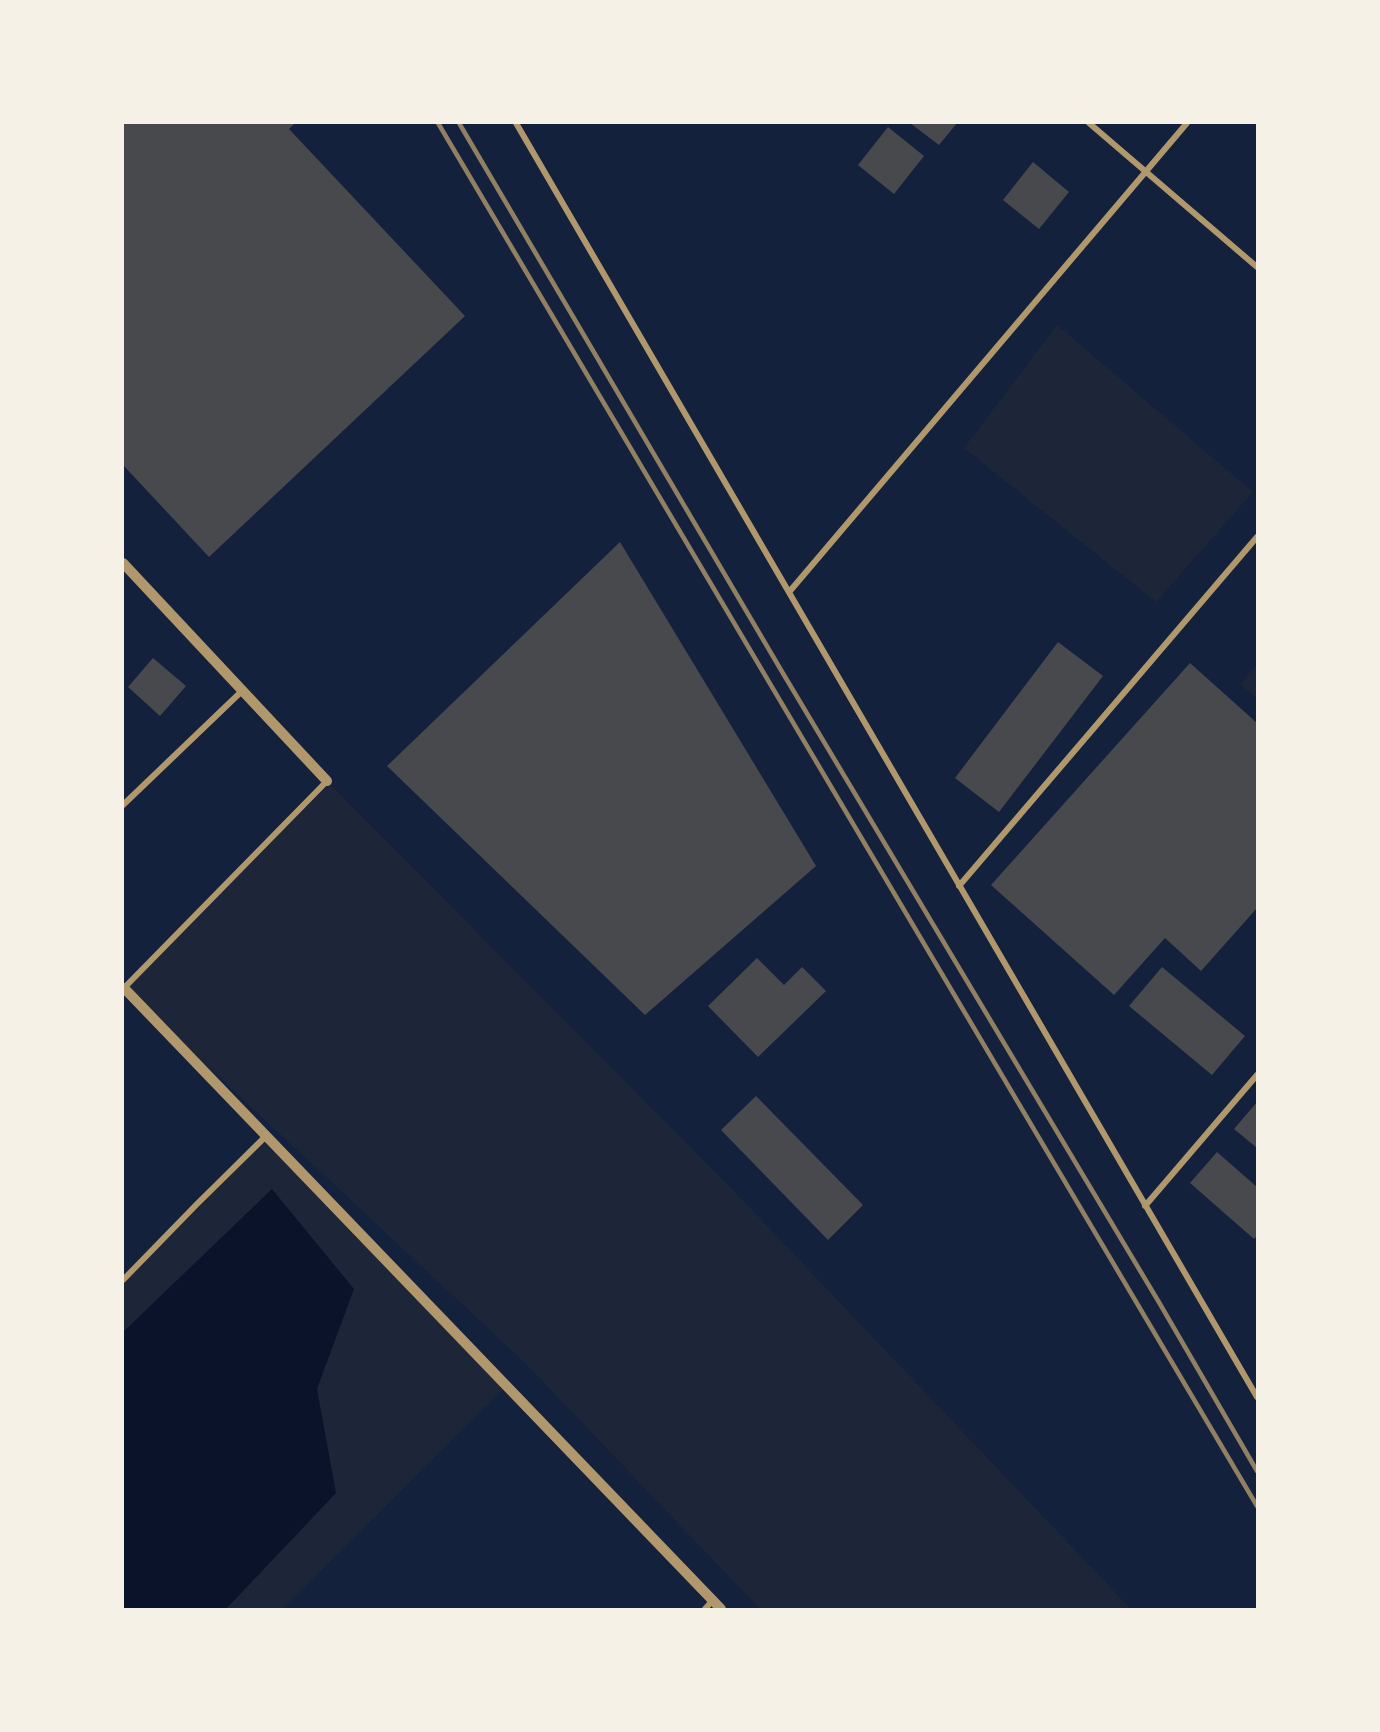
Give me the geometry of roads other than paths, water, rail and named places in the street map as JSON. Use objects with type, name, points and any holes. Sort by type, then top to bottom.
[{"type":"street","points":[[516,123],[1257,1397]]},
{"type":"street","points":[[1089,123],[1257,267]]},
{"type":"street","points":[[790,591],[1187,123]]},
{"type":"street","points":[[959,886],[1257,537]]},
{"type":"street","points":[[123,562],[327,781],[123,988],[722,1609]]},
{"type":"street","points":[[123,805],[243,690]]},
{"type":"street","points":[[1144,1206],[1257,1075]]},
{"type":"street","points":[[123,1280],[266,1136]]},
{"type":"street","points":[[705,1609],[713,1600]]},
{"type":"railway","points":[[438,123],[1257,1506]]},
{"type":"railway","points":[[459,123],[1257,1471]]}]
